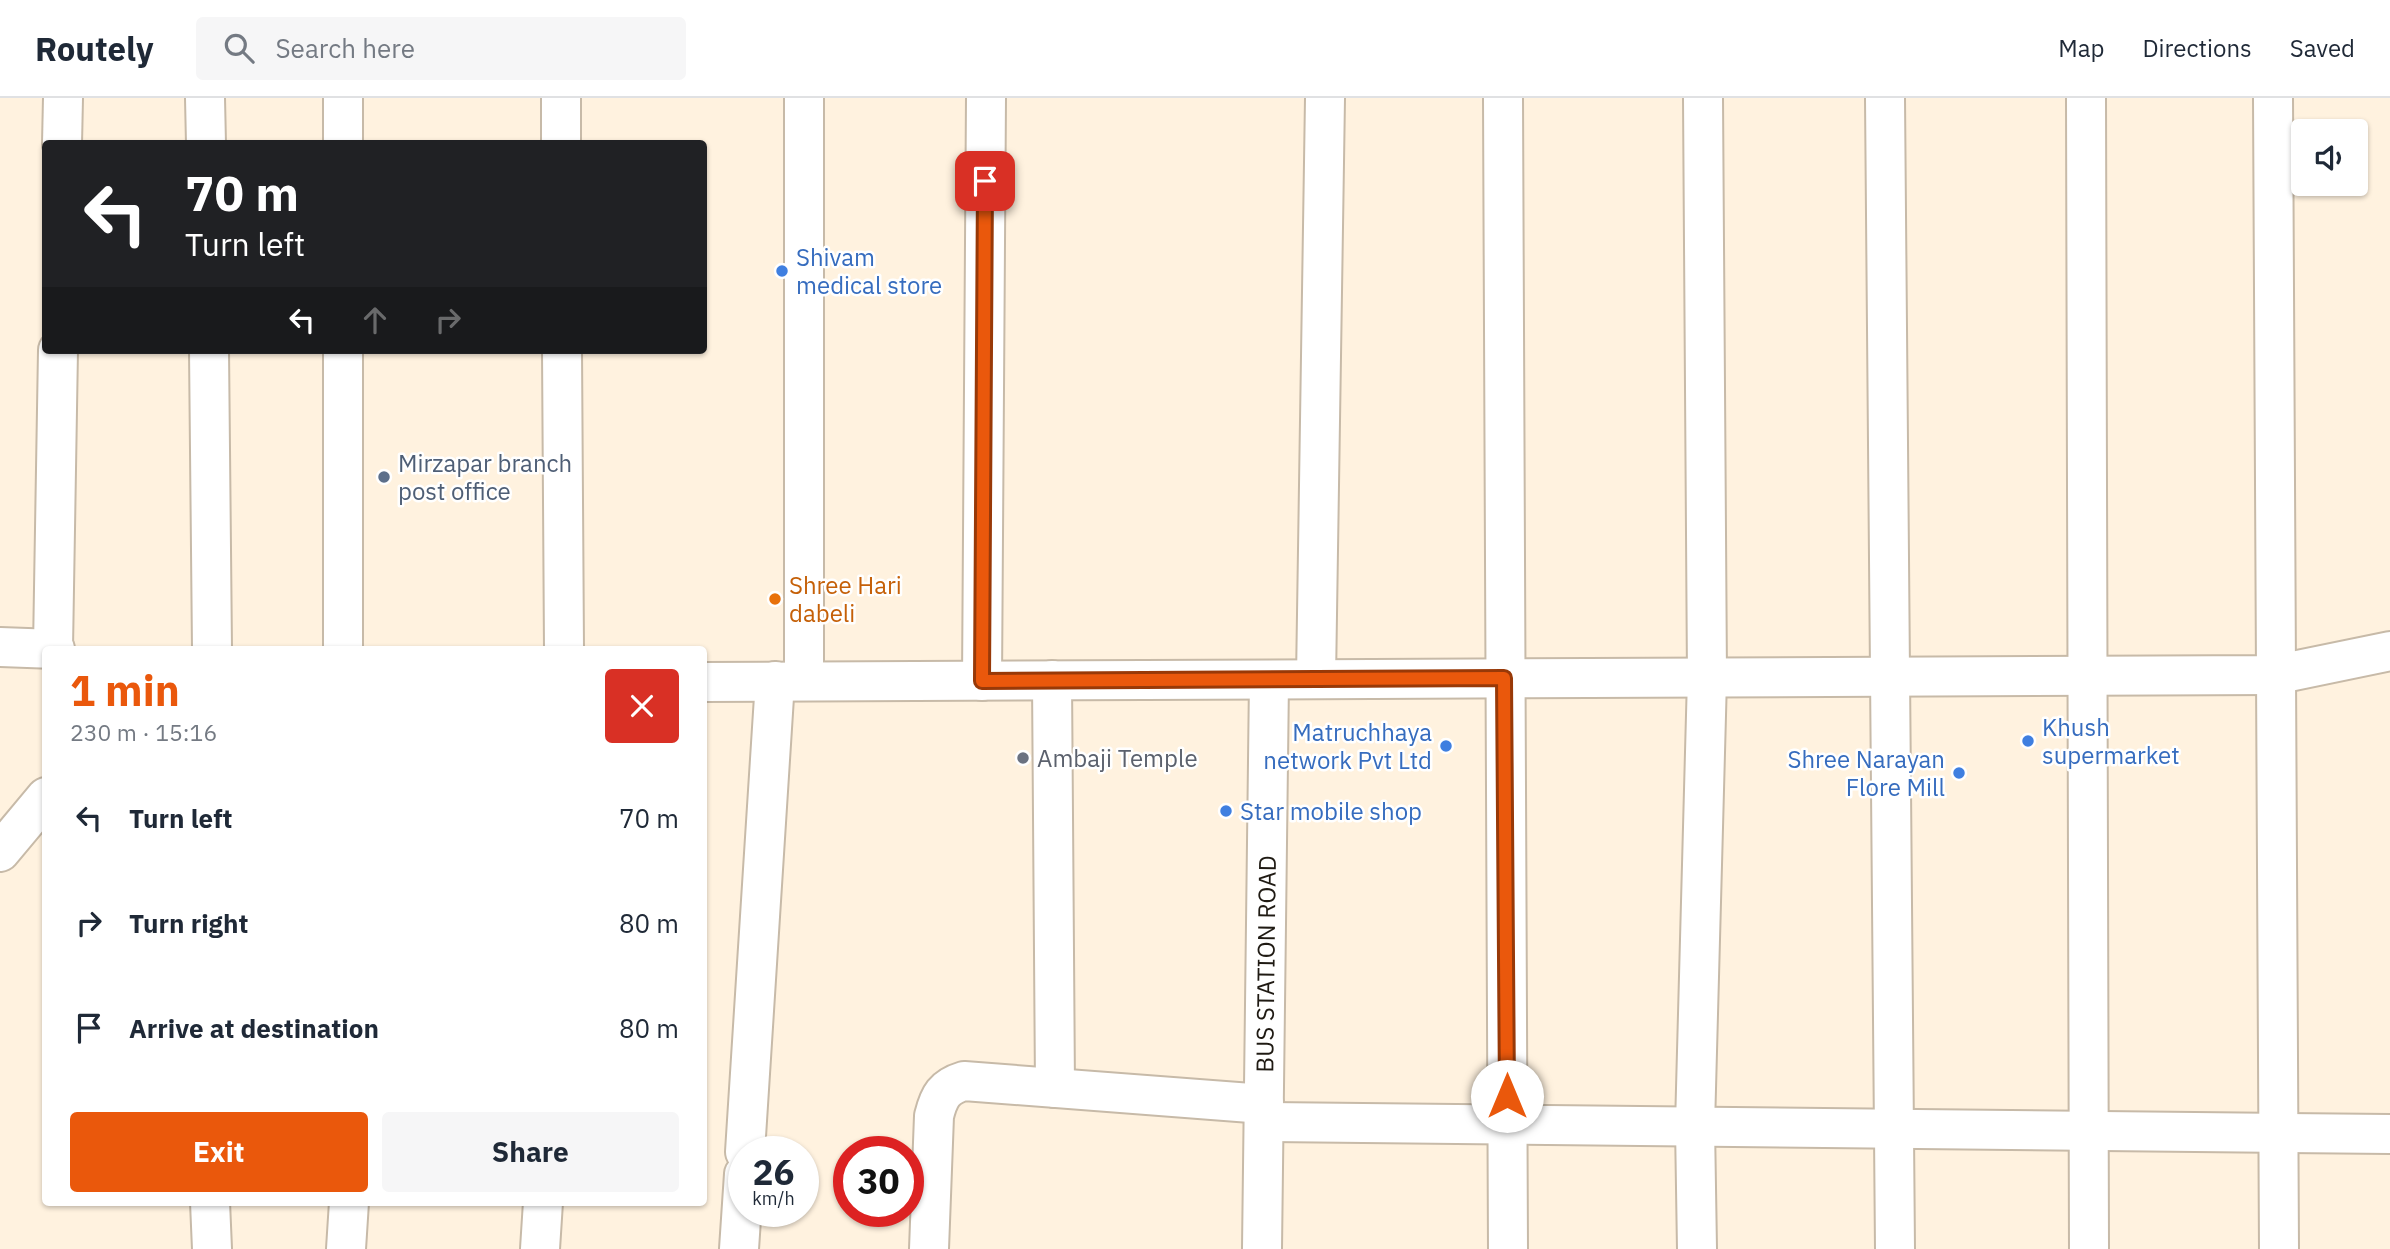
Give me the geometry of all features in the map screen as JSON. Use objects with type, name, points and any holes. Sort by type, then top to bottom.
[{"type":"street","points":[[62,140],[63,98]]},
{"type":"street","points":[[205,98],[206,140]]},
{"type":"street","points":[[343,98],[343,140]]},
{"type":"street","points":[[561,98],[561,140]]},
{"type":"street","points":[[747,1136],[790,681],[804,98]]},
{"type":"street","points":[[982,681],[986,98]]},
{"type":"street","points":[[1316,679],[1325,98]]},
{"type":"street","points":[[1503,98],[1508,1249]]},
{"type":"street","points":[[1698,1249],[1695,1126],[1707,678],[1703,98]]},
{"type":"street","points":[[1885,98],[1895,1249]]},
{"type":"street","points":[[2086,98],[2089,1249]]},
{"type":"street","points":[[2273,98],[2278,1249]]},
{"type":"street","points":[[54,646],[58,354]]},
{"type":"street","points":[[209,354],[212,646]]},
{"type":"street","points":[[343,354],[343,646]]},
{"type":"street","points":[[562,354],[564,646]]},
{"type":"street","points":[[0,647],[42,649]]},
{"type":"street","points":[[707,682],[2274,675],[2390,651]]},
{"type":"street","points":[[1052,680],[1055,1088]]},
{"type":"street","name":"BUS STATION ROAD","points":[[1262,1249],[1269,680]]},
{"type":"street","points":[[0,852],[42,802]]},
{"type":"street","points":[[929,1249],[934,1116],[938,1100],[947,1086],[964,1081],[1055,1088],[1264,1113],[1508,1124],[2390,1133]]},
{"type":"street","points":[[210,1206],[212,1249]]},
{"type":"street","points":[[346,1249],[349,1206]]},
{"type":"street","points":[[540,1249],[543,1206]]},
{"type":"street","points":[[739,1249],[740,1227]]},
{"type":"place","name":"Shivam medical store","points":[[782,271]]},
{"type":"place","name":"Mirzapar branch post office","points":[[384,477]]},
{"type":"place","name":"Shree Hari dabeli","points":[[775,599]]},
{"type":"place","name":"Khush supermarket","points":[[2028,741]]},
{"type":"place","name":"Matruchhaya network Pvt Ltd","points":[[1446,746]]},
{"type":"place","name":"Ambaji Temple","points":[[1023,758]]},
{"type":"place","name":"Shree Narayan Flore Mill","points":[[1959,773]]},
{"type":"place","name":"Star mobile shop","points":[[1226,811]]},
{"type":"route","points":[[985,181],[982,681],[1504,678],[1507,1096]]}]
